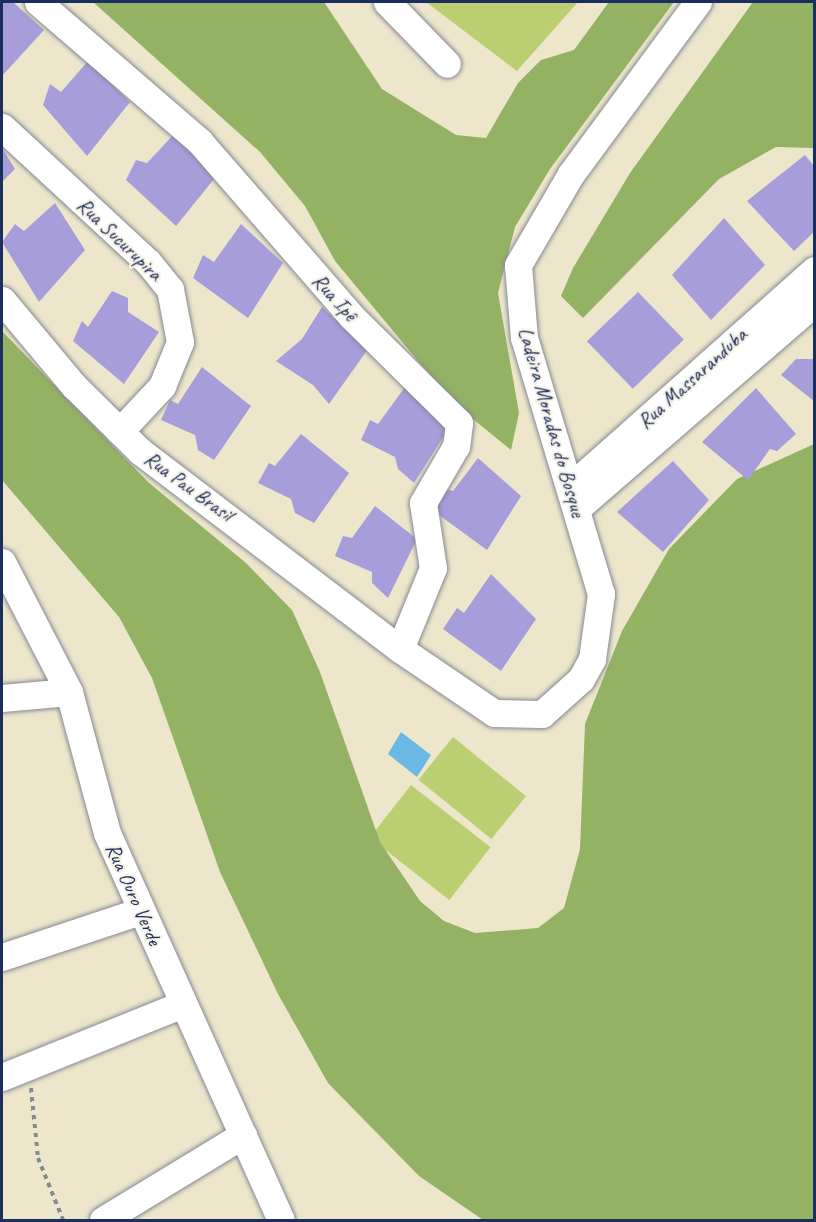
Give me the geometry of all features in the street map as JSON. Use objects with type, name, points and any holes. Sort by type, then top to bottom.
[{"type":"street","name":"Rua Ipê","points":[[38,2],[200,142],[351,316],[459,423],[456,446],[423,502],[433,568],[400,648]]},
{"type":"street","points":[[387,2],[447,64]]},
{"type":"street","name":"Ladeira Moradas do Bosque","points":[[400,648],[494,713],[542,714],[563,697],[592,659],[600,627],[601,594],[524,338],[518,265],[571,174],[698,2]]},
{"type":"street","name":"Rua Sucurupira","points":[[2,127],[148,262],[170,289],[180,342],[162,386],[120,431]]},
{"type":"street","name":"Rua Massaranduba","points":[[573,498],[811,288]]},
{"type":"street","name":"Rua Pau Brasil","points":[[2,300],[120,431],[400,648]]},
{"type":"street","name":"Rua Ouro Verde","points":[[2,562],[69,692],[107,833],[140,911],[281,1221]]},
{"type":"street","points":[[2,698],[69,692]]},
{"type":"street","points":[[6,947],[140,911]]},
{"type":"street","points":[[2,1077],[183,1004]]},
{"type":"street","points":[[103,1221],[243,1135]]},
{"type":"path","points":[[28,1067],[38,1158],[63,1221]]},
{"type":"green space","points":[[93,2],[324,2],[382,89],[456,135],[486,138],[518,83],[541,60],[574,50],[609,2],[674,2],[550,169],[515,227],[498,293],[519,413],[511,450],[462,410],[418,361],[335,261],[305,206],[260,152]]},
{"type":"green space","points":[[426,2],[578,2],[517,71]]},
{"type":"green space","points":[[753,2],[814,2],[814,148],[776,147],[719,179],[583,318],[561,296],[573,268],[630,173]]},
{"type":"green space","points":[[2,331],[148,482],[246,563],[292,610],[320,672],[380,842],[420,901],[444,921],[475,933],[538,928],[564,908],[580,849],[585,724],[622,631],[669,549],[737,479],[814,444],[814,1220],[483,1220],[419,1176],[328,1083],[278,994],[220,872],[152,678],[119,617],[2,480]]},
{"type":"green space","points":[[453,737],[526,796],[491,839],[418,780]]},
{"type":"green space","points":[[411,785],[491,847],[449,900],[370,838]]},
{"type":"water","points":[[401,732],[431,755],[417,777],[388,754]]},
{"type":"building","points":[[2,2],[13,2],[44,30],[2,76]]},
{"type":"building","points":[[88,61],[130,102],[87,156],[43,105],[50,84],[61,92]]},
{"type":"building","points":[[177,131],[214,179],[176,226],[126,180],[136,160],[147,163]]},
{"type":"building","points":[[2,148],[15,169],[2,182]]},
{"type":"building","points":[[805,155],[814,166],[814,232],[794,251],[747,201]]},
{"type":"building","points":[[55,203],[85,250],[39,302],[2,242],[15,224],[24,231]]},
{"type":"building","points":[[724,218],[765,265],[711,320],[672,275]]},
{"type":"building","points":[[241,224],[283,263],[248,318],[193,278],[203,255],[214,262]]},
{"type":"building","points":[[112,291],[128,298],[128,312],[159,332],[124,384],[73,341],[82,321],[88,327]]},
{"type":"building","points":[[638,292],[684,339],[633,389],[587,341]]},
{"type":"building","points":[[322,307],[368,349],[329,404],[313,385],[276,361],[302,339]]},
{"type":"building","points":[[796,359],[814,359],[814,401],[781,375]]},
{"type":"building","points":[[202,367],[251,406],[214,460],[198,450],[195,435],[161,420],[170,400],[178,404]]},
{"type":"building","points":[[405,387],[449,428],[414,483],[398,469],[395,457],[361,440],[370,420],[378,424]]},
{"type":"building","points":[[756,388],[796,434],[777,451],[770,449],[748,480],[702,442]]},
{"type":"building","points":[[301,434],[349,473],[314,523],[295,513],[291,499],[258,483],[269,463],[275,466]]},
{"type":"building","points":[[478,458],[521,496],[487,550],[432,510],[444,488],[453,491]]},
{"type":"building","points":[[673,461],[709,500],[663,552],[617,512]]},
{"type":"building","points":[[375,506],[417,539],[388,598],[372,583],[372,572],[335,556],[343,536],[352,538]]},
{"type":"building","points":[[491,574],[536,619],[501,671],[443,629],[457,608],[464,613]]}]
